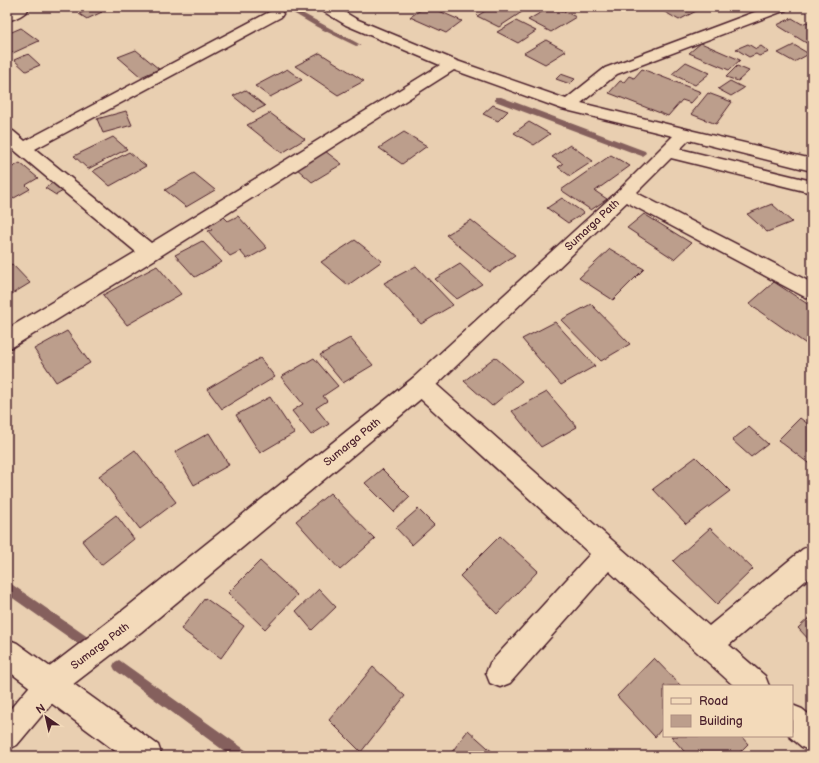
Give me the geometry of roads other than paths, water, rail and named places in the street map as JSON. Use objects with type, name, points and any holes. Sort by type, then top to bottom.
[{"type":"street","points":[[7,17],[23,7]]},
{"type":"street","points":[[326,7],[351,22],[452,64],[568,105],[812,165]]},
{"type":"street","points":[[568,105],[611,71],[780,7]]},
{"type":"street","points":[[24,148],[276,14]]},
{"type":"street","points":[[7,340],[150,253],[452,64]]},
{"type":"street","name":"Sumarga Path","points":[[7,735],[49,685],[131,622],[421,385],[625,194],[685,134]]},
{"type":"street","points":[[7,135],[150,253]]},
{"type":"street","points":[[668,152],[812,187]]},
{"type":"street","points":[[625,194],[812,292]]},
{"type":"street","points":[[421,385],[754,685]]},
{"type":"street","points":[[500,673],[608,553]]},
{"type":"street","points":[[709,644],[812,558]]},
{"type":"street","points":[[7,653],[147,756]]},
{"type":"street","points":[[793,720],[812,737]]},
{"type":"waterway","points":[[286,7],[319,26],[358,45]]},
{"type":"waterway","points":[[498,99],[642,153]]},
{"type":"waterway","points":[[7,587],[88,644]]},
{"type":"waterway","points":[[119,666],[242,756]]}]
